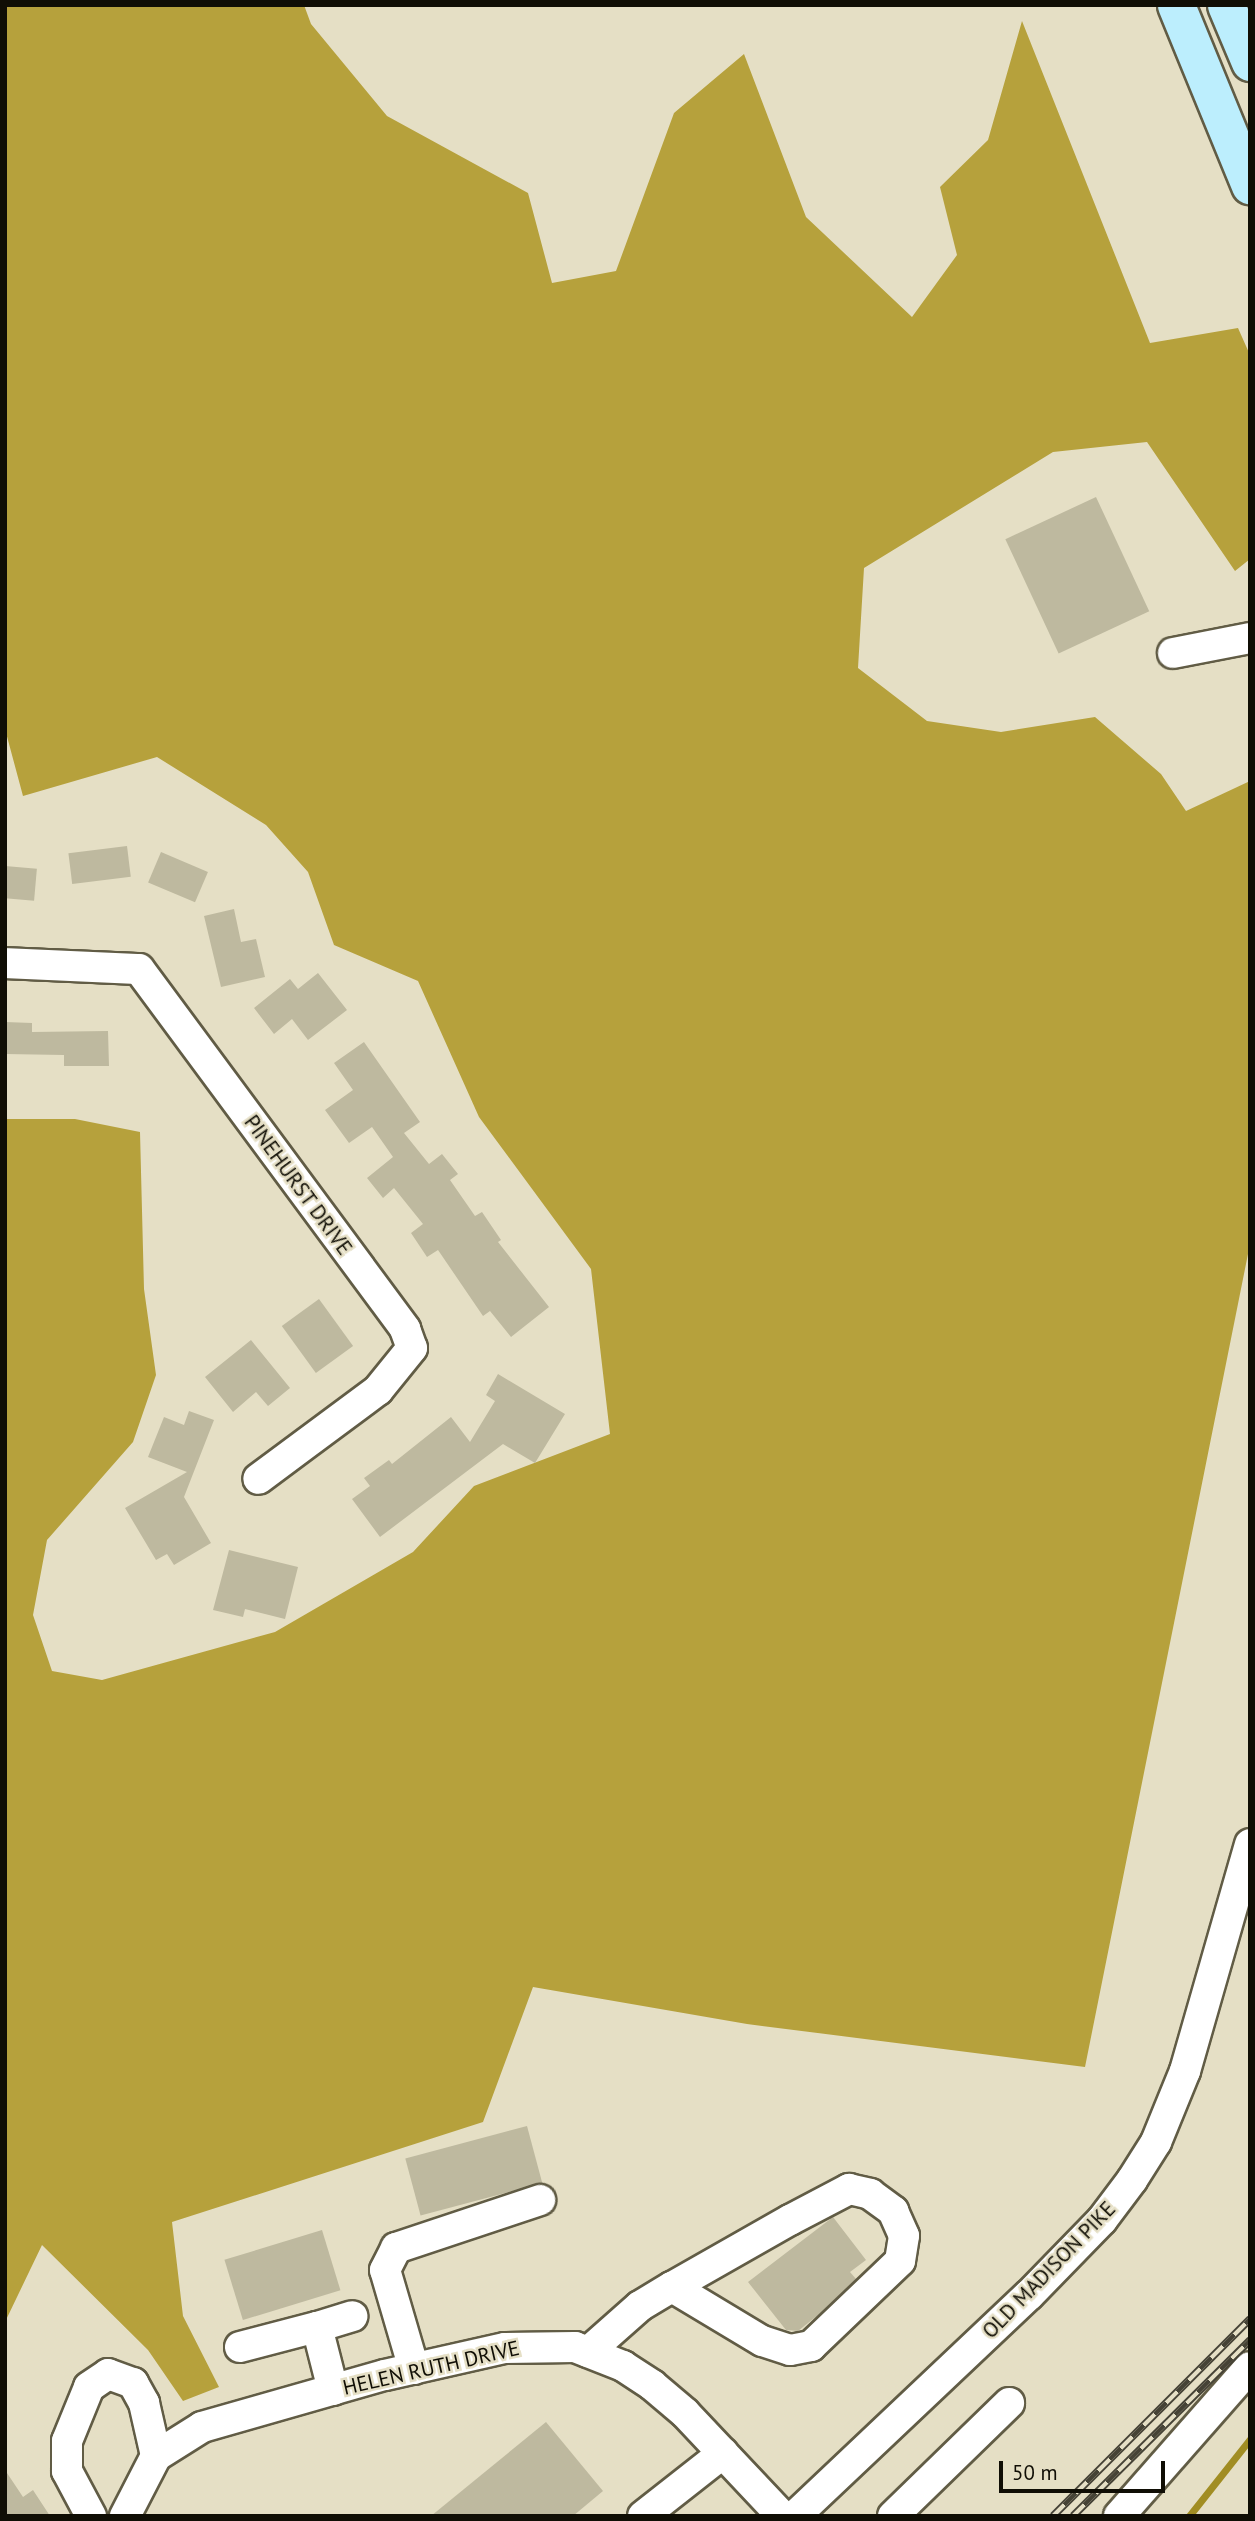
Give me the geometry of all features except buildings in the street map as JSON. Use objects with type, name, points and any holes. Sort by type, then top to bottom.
[{"type":"main road","points":[[1176,5],[1250,185]]},
{"type":"main road","points":[[1226,5],[1250,62]]},
{"type":"street","points":[[1174,653],[1250,638]]},
{"type":"street","name":"PINEHURST DRIVE","points":[[5,963],[139,970],[405,1329],[412,1348],[378,1390],[258,1479]]},
{"type":"street","name":"OLD MADISON PIKE","points":[[795,2516],[1029,2295],[1102,2220],[1132,2180],[1156,2142],[1185,2071],[1250,1844]]},
{"type":"street","points":[[588,2352],[640,2306],[672,2287],[849,2189],[870,2194],[893,2211],[904,2236],[900,2261],[811,2346],[790,2350],[762,2341],[672,2287]]},
{"type":"street","points":[[414,2368],[385,2270],[396,2248],[540,2200]]},
{"type":"street","points":[[240,2347],[352,2316]]},
{"type":"street","points":[[317,2327],[333,2390]]},
{"type":"street","name":"HELEN RUTH DRIVE","points":[[156,2456],[202,2427],[414,2368],[505,2348],[548,2344],[588,2352],[652,2385],[723,2453],[782,2516]]},
{"type":"street","points":[[1119,2516],[1250,2367]]},
{"type":"street","points":[[91,2516],[67,2471],[72,2421],[89,2387],[108,2374],[133,2383],[144,2403],[156,2456],[125,2516]]},
{"type":"street","points":[[893,2516],[1009,2403]]},
{"type":"street","points":[[643,2516],[723,2453]]},
{"type":"shaded area","points":[[5,5],[304,5],[311,24],[387,116],[528,193],[552,283],[616,271],[674,113],[744,54],[806,217],[912,317],[957,255],[940,187],[988,140],[1022,21],[1150,343],[1238,328],[1250,355],[1250,559],[1235,571],[1147,442],[1053,452],[864,568],[858,668],[927,721],[1001,732],[1095,717],[1161,774],[1186,811],[1250,781],[1250,1244],[1085,2067],[747,2024],[533,1987],[483,2122],[172,2222],[183,2316],[219,2387],[183,2401],[148,2350],[42,2245],[5,2322],[5,1119],[75,1119],[140,1132],[144,1289],[156,1375],[133,1442],[47,1540],[33,1615],[52,1671],[102,1680],[275,1632],[413,1552],[474,1486],[610,1434],[591,1269],[479,1117],[418,981],[334,945],[308,872],[266,825],[157,757],[23,796],[5,729]]},
{"type":"waterway","points":[[1189,2516],[1250,2439]]},
{"type":"railway","points":[[1053,2516],[1250,2319]]},
{"type":"railway","points":[[1073,2516],[1250,2340]]}]
